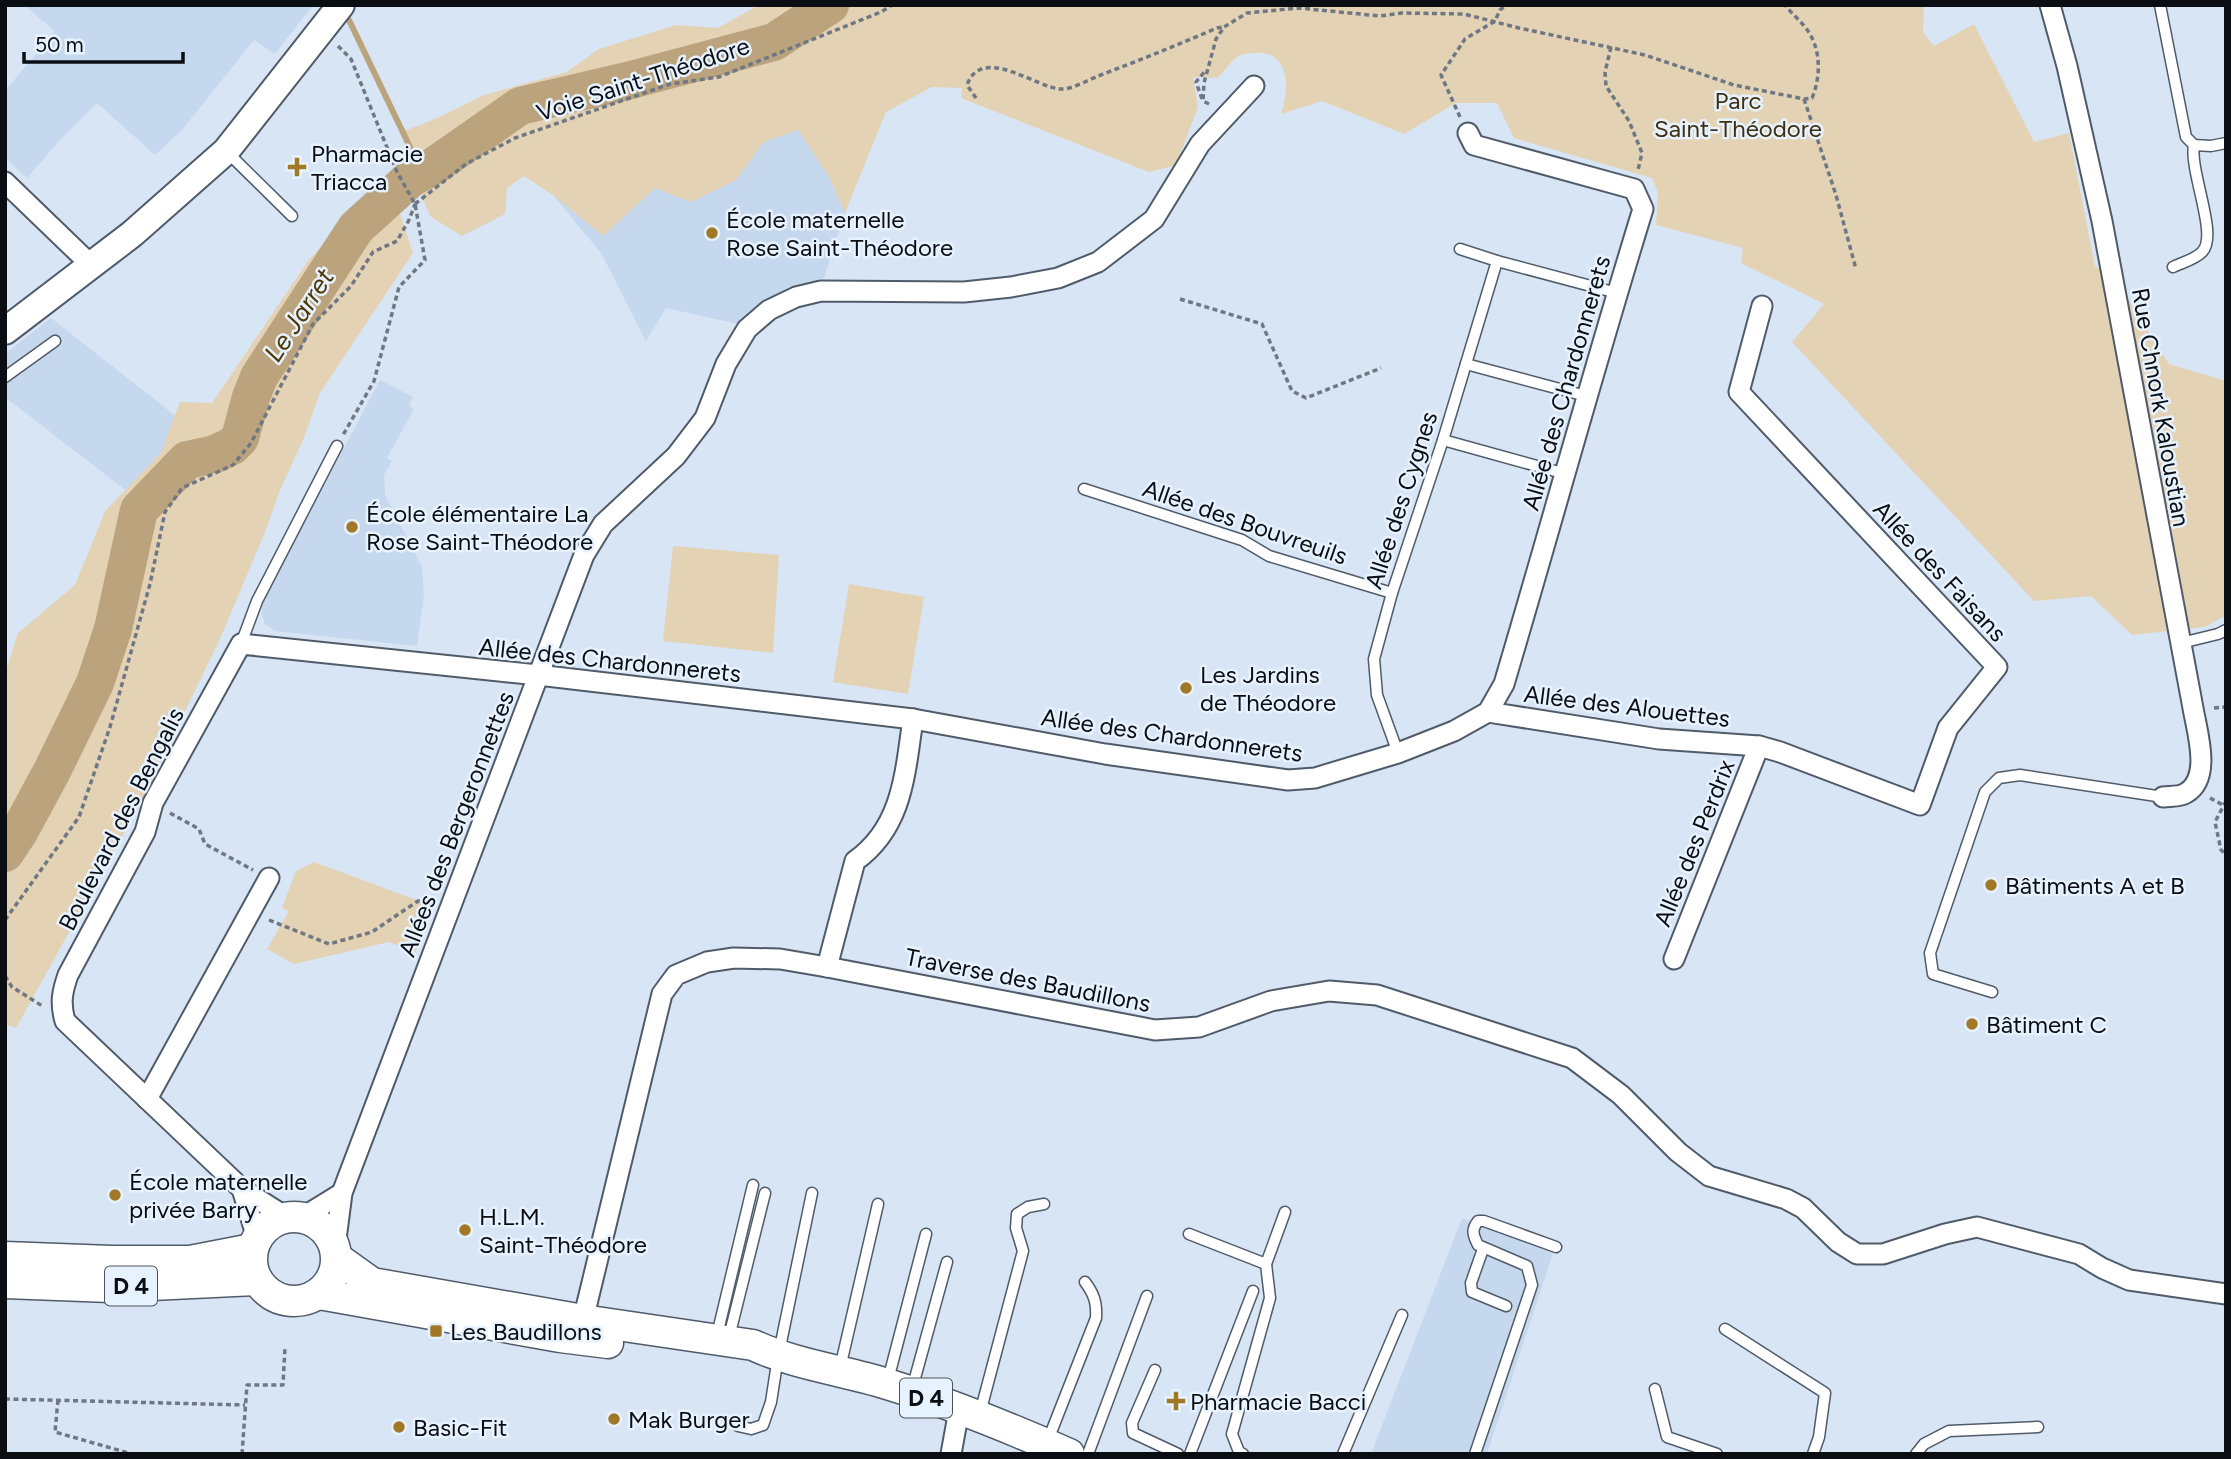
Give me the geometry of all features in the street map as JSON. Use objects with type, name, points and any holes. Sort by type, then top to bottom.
[{"type":"main road","points":[[5,331],[132,234],[226,151],[341,5]]},
{"type":"main road","points":[[295,1217],[317,1223],[328,1234],[336,1252],[335,1271],[329,1284],[319,1294],[303,1301],[285,1301],[268,1294],[257,1280],[252,1267],[255,1243],[275,1221],[295,1217]]},
{"type":"main road","name":"D 4","points":[[5,1257],[190,1261],[255,1243]]},
{"type":"main road","name":"D 4","points":[[336,1252],[372,1283],[583,1320],[753,1345],[778,1357],[899,1388],[1058,1449]]},
{"type":"main road","name":"D 4","points":[[5,1283],[110,1287],[257,1280]]},
{"type":"main road","name":"D 4","points":[[319,1294],[560,1337],[749,1361],[778,1357]]},
{"type":"street","name":"Rue Chnork Kaloustian","points":[[2050,5],[2067,66],[2102,221],[2193,708],[2201,765],[2196,783],[2185,794],[2164,797]]},
{"type":"street","name":"Allées des Bergeronnettes","points":[[336,1252],[342,1193],[584,555],[603,524],[676,456],[705,418],[726,364],[747,329],[769,310],[796,297],[821,291],[964,292],[1058,278],[1098,262],[1154,219],[1200,144],[1254,86]]},
{"type":"street","points":[[1468,133],[1474,145],[1634,189]]},
{"type":"street","points":[[5,182],[91,265]]},
{"type":"street","name":"Allée des Chardonnerets","points":[[241,644],[538,675],[913,719],[1105,754],[1288,780],[1315,778],[1398,753],[1454,731],[1488,712],[1504,684],[1566,474],[1586,396],[1643,209],[1634,189]]},
{"type":"street","name":"Allée des Faisans","points":[[1759,746],[1920,805],[1948,728],[1997,667],[1739,392],[1762,306]]},
{"type":"street","name":"Boulevard des Bengalis","points":[[65,1021],[61,993],[68,975],[145,832],[153,803],[241,644]]},
{"type":"street","name":"Allée des Alouettes","points":[[1488,712],[1659,739],[1759,746]]},
{"type":"street","points":[[827,967],[855,861],[869,851],[885,831],[900,801],[913,719]]},
{"type":"street","name":"Allée des Perdrix","points":[[1674,959],[1759,746]]},
{"type":"street","points":[[147,1099],[269,878]]},
{"type":"street","name":"Traverse des Baudillons","points":[[583,1320],[662,994],[676,975],[707,962],[734,958],[780,959],[827,967],[1154,1030],[1199,1027],[1271,1001],[1329,991],[1377,995],[1572,1058],[1621,1095],[1678,1152],[1709,1176],[1786,1199],[1804,1208],[1838,1242],[1857,1254],[1884,1254],[1945,1234],[1977,1227],[2079,1254],[2129,1280],[2226,1294]]},
{"type":"street","points":[[65,1021],[242,1189],[295,1217],[342,1193]]},
{"type":"street","points":[[242,1189],[255,1243]]},
{"type":"street","points":[[951,1454],[969,1413]]},
{"type":"lane","points":[[2160,5],[2186,137],[2194,145],[2226,143]]},
{"type":"lane","points":[[2173,267],[2202,252],[2208,242],[2206,218],[2192,157],[2194,145]]},
{"type":"lane","points":[[226,151],[292,216]]},
{"type":"lane","points":[[1460,249],[1617,293]]},
{"type":"lane","name":"Allée des Cygnes","points":[[1398,753],[1377,695],[1374,659],[1392,593],[1443,440],[1497,261]]},
{"type":"lane","points":[[5,377],[55,341]]},
{"type":"lane","points":[[1466,364],[1586,396]]},
{"type":"lane","points":[[1443,440],[1566,474]]},
{"type":"lane","points":[[241,644],[257,601],[337,446]]},
{"type":"lane","name":"Allée des Bouvreuils","points":[[1084,489],[1242,540],[1269,556],[1392,593]]},
{"type":"lane","points":[[2181,643],[2226,630]]},
{"type":"lane","points":[[1992,992],[1933,974],[1930,953],[1985,792],[1998,778],[2020,775],[2164,797]]},
{"type":"lane","points":[[722,1340],[753,1185]]},
{"type":"lane","points":[[722,1340],[765,1193]]},
{"type":"lane","points":[[738,1426],[751,1429],[763,1425],[771,1402],[812,1193]]},
{"type":"lane","points":[[839,1372],[878,1204]]},
{"type":"lane","points":[[969,1413],[1023,1251],[1016,1227],[1017,1214],[1044,1204]]},
{"type":"lane","points":[[1243,1454],[1238,1452],[1232,1434],[1270,1298],[1266,1264],[1285,1212]]},
{"type":"lane","points":[[1475,1454],[1532,1285],[1527,1266],[1483,1249],[1473,1234],[1473,1227],[1478,1221],[1485,1221],[1556,1247]]},
{"type":"lane","points":[[899,1388],[926,1234]]},
{"type":"lane","points":[[1189,1234],[1266,1264]]},
{"type":"lane","points":[[1483,1249],[1471,1283],[1472,1292],[1506,1306]]},
{"type":"lane","points":[[899,1388],[947,1262]]},
{"type":"lane","points":[[1058,1449],[1096,1318],[1097,1304],[1093,1292],[1085,1282]]},
{"type":"lane","points":[[1190,1454],[1252,1291]]},
{"type":"lane","points":[[1088,1454],[1147,1296]]},
{"type":"lane","points":[[1343,1454],[1402,1315]]},
{"type":"lane","points":[[1725,1329],[1825,1393],[1819,1437],[1813,1454]]},
{"type":"lane","points":[[1155,1370],[1132,1423],[1133,1433],[1178,1454]]},
{"type":"lane","points":[[1656,1390],[1667,1437],[1717,1454]]},
{"type":"lane","points":[[1916,1454],[1924,1444],[1949,1431],[2038,1427]]},
{"type":"path","name":"Voie Saint-Théodore","points":[[415,204],[466,164],[515,138],[670,84],[719,77],[881,12],[892,5]]},
{"type":"path","points":[[1468,133],[1441,75],[1465,39],[1495,21],[1500,10],[1506,5]]},
{"type":"path","points":[[1203,101],[1216,38],[1224,27],[1247,13],[1299,8],[1380,16],[1402,13],[1464,13],[1519,28],[1645,55],[1734,85],[1804,99],[1812,98],[1818,85],[1816,46],[1807,30],[1785,5]]},
{"type":"path","points":[[976,98],[967,85],[970,78],[979,71],[993,67],[1062,89],[1224,27]]},
{"type":"path","points":[[321,31],[351,59],[397,172],[415,204],[425,260],[399,287],[374,381],[337,446]]},
{"type":"path","points":[[1611,47],[1605,72],[1606,86],[1629,121],[1642,153],[1634,189]]},
{"type":"path","points":[[1208,68],[1196,82],[1203,101],[1226,113]]},
{"type":"path","points":[[1804,99],[1836,195],[1856,269]]},
{"type":"path","points":[[5,920],[79,817],[114,714],[150,584],[165,512],[182,488],[233,465],[251,443],[313,324],[351,286],[373,252],[397,241],[415,204]]},
{"type":"path","points":[[1180,299],[1262,324],[1292,391],[1306,398],[1381,368]]},
{"type":"path","points":[[2226,801],[2215,822],[2221,850],[2226,854]]},
{"type":"path","points":[[153,803],[200,829],[205,844],[269,878]]},
{"type":"path","points":[[251,913],[329,944],[372,932],[418,901],[449,911]]},
{"type":"path","points":[[5,976],[12,987],[65,1021]]},
{"type":"path","points":[[242,1454],[247,1385],[284,1385],[285,1347]]},
{"type":"path","points":[[5,1399],[245,1405]]},
{"type":"path","points":[[58,1401],[55,1432],[132,1454]]},
{"type":"shaded area","points":[[24,5],[313,5],[275,54],[254,40],[182,130],[155,155],[97,103],[27,178],[5,158],[5,91],[55,31]]},
{"type":"shaded area","name":"École maternelle Rose Saint-Théodore","points":[[788,85],[845,213],[824,278],[789,287],[772,296],[738,324],[666,308],[646,341],[601,253],[553,195],[620,167]]},
{"type":"shaded area","points":[[51,318],[196,432],[137,499],[5,397],[5,354]]},
{"type":"shaded area","name":"École élémentaire La Rose Saint-Théodore","points":[[380,380],[413,397],[409,406],[414,409],[387,458],[392,461],[384,475],[385,495],[422,567],[424,595],[417,646],[275,631],[265,624],[262,603]]},
{"type":"shaded area","points":[[1462,1218],[1553,1253],[1487,1454],[1371,1454]]},
{"type":"green space","name":"Parc Saint-Théodore","points":[[759,5],[1924,5],[1923,32],[1934,46],[1974,24],[2034,142],[2069,133],[2095,267],[2124,278],[2127,297],[2169,364],[2226,381],[2226,615],[2205,627],[2132,635],[2091,596],[2034,601],[1792,342],[1824,304],[1741,263],[1743,248],[1656,225],[1658,192],[1652,178],[1514,138],[1497,103],[1456,103],[1404,134],[1322,101],[1281,114],[1286,82],[1280,64],[1265,53],[1244,54],[1235,59],[1218,78],[1193,77],[1198,107],[1176,165],[1149,172],[961,98],[962,88],[932,87],[886,112],[845,213],[829,177],[798,130],[764,142],[736,180],[691,202],[655,188],[603,236],[553,195],[524,176],[507,188],[505,214],[462,236],[431,217],[405,162],[404,131],[484,95],[567,72],[599,49],[676,25],[718,28]]},
{"type":"green space","points":[[373,189],[400,214],[413,253],[320,393],[220,639],[138,808],[16,1028],[5,1024],[5,674],[18,633],[75,585],[105,511],[161,453],[180,402],[212,403],[308,261]]},
{"type":"green space","points":[[673,546],[779,555],[773,653],[663,641]]},
{"type":"green space","points":[[849,584],[924,597],[908,694],[833,682]]},
{"type":"green space","points":[[314,862],[427,904],[422,915],[429,920],[415,952],[389,942],[294,964],[267,949],[289,911],[282,908],[296,871]]},
{"type":"waterway","name":"Le Jarret","points":[[5,853],[52,771],[95,683],[113,629],[139,510],[187,460],[215,454],[232,446],[240,438],[259,377],[356,228],[411,178],[434,166],[520,106],[774,42],[830,5]]},
{"type":"waterway","points":[[349,20],[422,172]]},
{"type":"place","name":"Pharmacie Triacca","points":[[297,167]]},
{"type":"place","name":"École maternelle Rose Saint-Théodore","points":[[712,233]]},
{"type":"place","name":"École élémentaire La Rose Saint-Théodore","points":[[352,527]]},
{"type":"place","name":"Les Jardins de Théodore","points":[[1186,688]]},
{"type":"place","name":"Bâtiments A et B","points":[[1991,885]]},
{"type":"place","name":"Bâtiment C","points":[[1972,1024]]},
{"type":"place","name":"École maternelle privée Barry","points":[[115,1195]]},
{"type":"place","name":"H.L.M. Saint-Théodore","points":[[465,1230]]},
{"type":"place","name":"Les Baudillons","points":[[436,1331]]},
{"type":"place","name":"Pharmacie Bacci","points":[[1176,1401]]},
{"type":"place","name":"Mak Burger","points":[[614,1419]]},
{"type":"place","name":"Basic-Fit","points":[[399,1427]]}]
